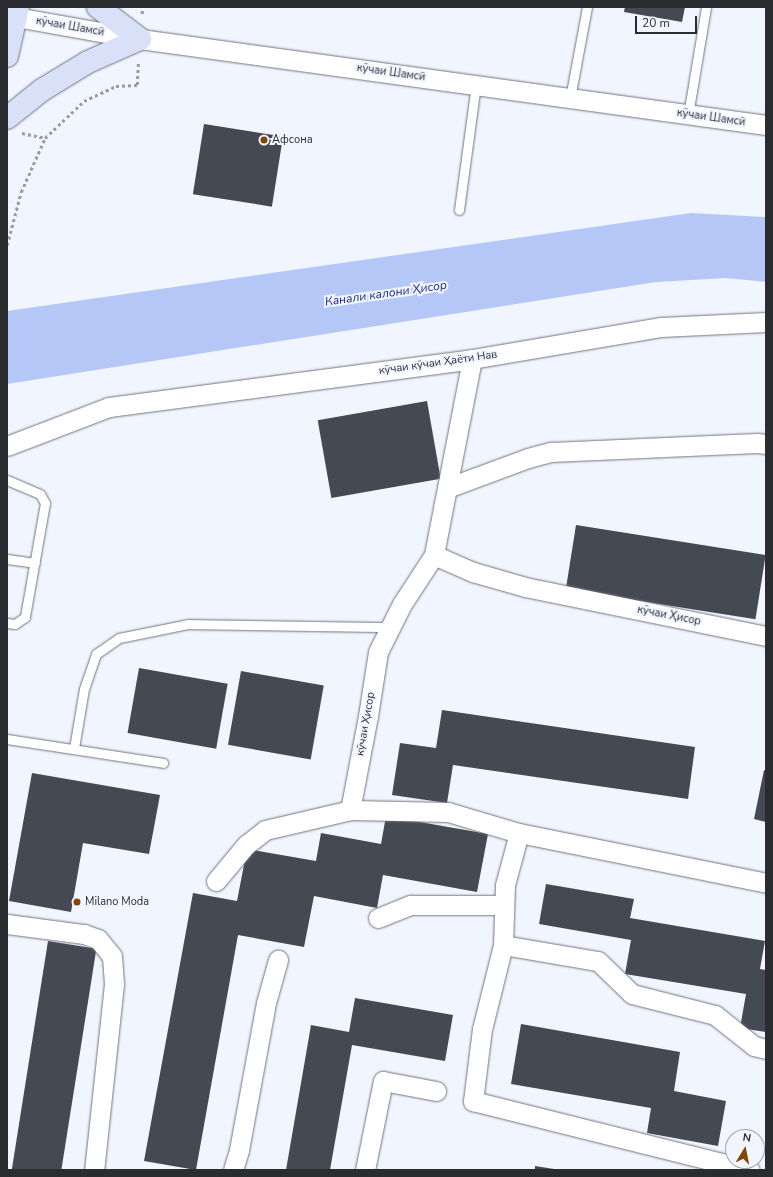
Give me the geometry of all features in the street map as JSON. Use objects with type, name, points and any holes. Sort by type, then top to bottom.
[{"type":"main road","points":[[11,125],[42,90],[88,62],[140,39],[98,7]]},
{"type":"main road","points":[[7,56],[17,12]]},
{"type":"street","name":"кӯчаи Шамсӣ","points":[[17,12],[140,39],[766,125]]},
{"type":"street","name":"кӯчаи кӯчаи Ҳаёти Нав","points":[[7,446],[109,407],[472,359],[661,327],[766,322]]},
{"type":"street","name":"кӯчаи Ҳисор","points":[[350,810],[368,716],[378,652],[402,604],[434,555],[472,359]]},
{"type":"street","points":[[447,488],[528,458],[551,452],[757,443],[766,444]]},
{"type":"street","name":"кӯчаи Ҳисор","points":[[434,555],[473,572],[525,587],[766,636]]},
{"type":"street","points":[[216,881],[246,845],[265,830],[350,810],[448,812],[519,833],[766,883]]},
{"type":"street","points":[[519,833],[505,885],[503,946],[482,1029],[473,1101],[750,1170]]},
{"type":"street","points":[[378,918],[411,905],[504,905]]},
{"type":"street","points":[[7,924],[84,934],[98,939],[112,956],[114,984],[94,1170]]},
{"type":"street","points":[[503,946],[598,961],[632,994],[715,1014],[754,1046],[766,1049]]},
{"type":"street","points":[[233,1170],[239,1150],[266,1003],[278,960]]},
{"type":"street","points":[[365,1170],[383,1081],[436,1091]]},
{"type":"lane","points":[[570,98],[587,7]]},
{"type":"lane","points":[[688,115],[706,7]]},
{"type":"lane","points":[[459,210],[476,85]]},
{"type":"lane","points":[[7,480],[40,494],[45,503],[25,616],[15,624],[7,623]]},
{"type":"lane","points":[[7,559],[35,563]]},
{"type":"lane","points":[[74,748],[84,689],[96,654],[119,638],[188,624],[390,627]]},
{"type":"lane","points":[[7,739],[74,748],[163,763]]},
{"type":"path","points":[[7,245],[21,192],[45,138],[84,101],[116,86],[137,85],[142,7]]},
{"type":"path","points":[[11,125],[45,138]]},
{"type":"water","name":"Канали калони Ҳисор","points":[[691,213],[766,217],[766,282],[726,278],[656,282],[7,384],[7,311]]},
{"type":"building","points":[[625,7],[685,7],[682,22],[624,12]]},
{"type":"building","points":[[204,124],[283,137],[272,207],[193,194]]},
{"type":"building","points":[[427,401],[441,479],[331,498],[318,420]]},
{"type":"building","points":[[576,525],[766,555],[755,619],[566,589]]},
{"type":"building","points":[[139,668],[228,684],[216,749],[128,733]]},
{"type":"building","points":[[241,671],[324,686],[311,759],[228,745]]},
{"type":"building","points":[[442,710],[695,747],[688,799],[453,765],[447,803],[392,795],[400,743],[436,748]]},
{"type":"building","points":[[764,770],[766,771],[766,822],[754,819]]},
{"type":"building","points":[[32,773],[160,795],[149,854],[83,843],[71,912],[9,901]]},
{"type":"building","points":[[386,816],[488,834],[477,892],[383,875],[377,908],[314,896],[304,947],[238,935],[196,1170],[144,1161],[193,893],[237,901],[247,849],[316,861],[321,833],[381,844]]},
{"type":"building","points":[[546,884],[634,899],[630,918],[765,941],[760,969],[766,970],[766,1032],[740,1028],[746,994],[625,974],[631,940],[539,924]]},
{"type":"building","points":[[48,941],[96,949],[61,1170],[12,1170]]},
{"type":"building","points":[[355,998],[453,1015],[445,1061],[352,1045],[330,1170],[286,1170],[311,1025],[349,1032]]},
{"type":"building","points":[[521,1024],[680,1052],[674,1091],[726,1101],[718,1146],[647,1133],[651,1108],[511,1084]]},
{"type":"building","points":[[535,1166],[554,1169],[554,1170],[535,1170]]},
{"type":"place","name":"Афсона","points":[[264,140]]},
{"type":"place","name":"Milano Moda","points":[[77,902]]}]
